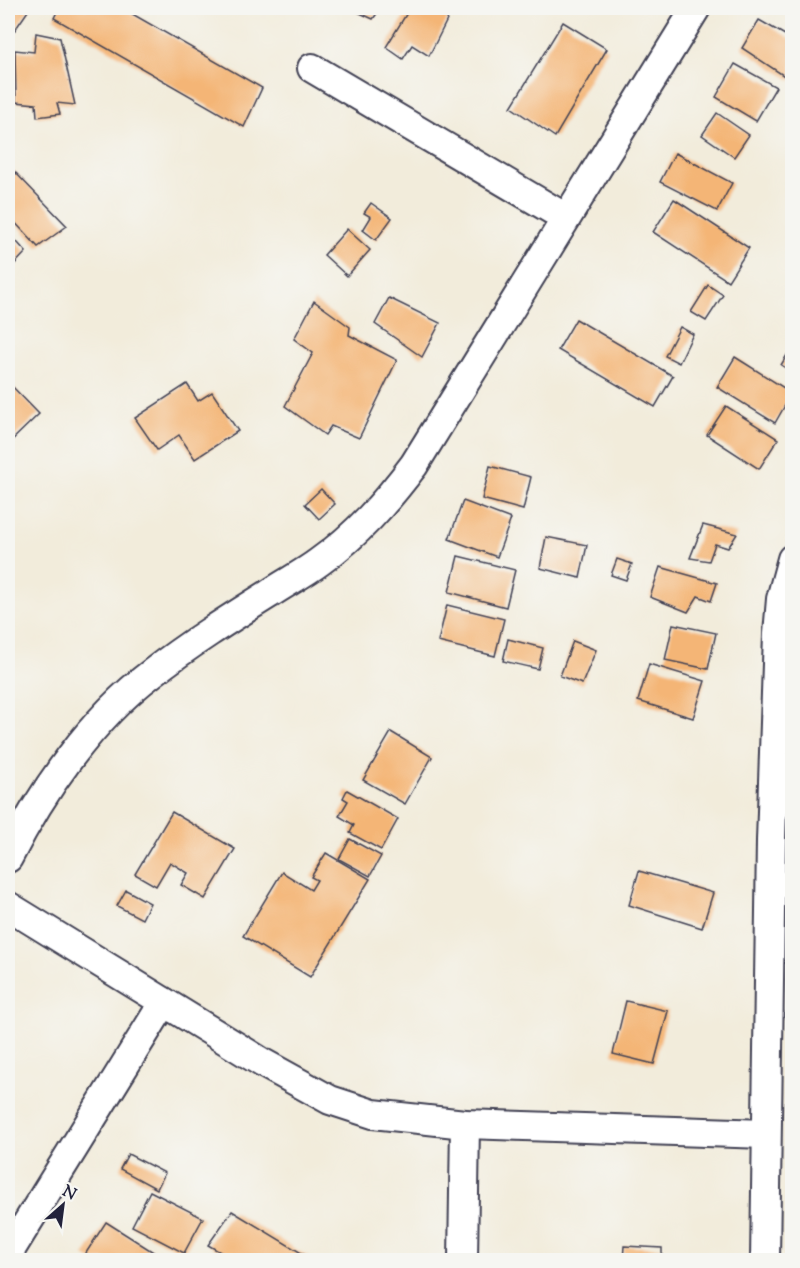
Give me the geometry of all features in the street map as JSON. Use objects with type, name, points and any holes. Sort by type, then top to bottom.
[{"type":"street","points":[[8,858],[27,821],[53,782],[107,712],[149,674],[195,640],[319,562],[382,506],[414,465],[696,8]]},
{"type":"street","points":[[312,68],[566,218]]},
{"type":"street","points":[[765,1260],[766,1134],[782,841],[778,634],[781,599],[792,559]]},
{"type":"street","points":[[8,906],[262,1063],[330,1100],[373,1114],[465,1124],[766,1134]]},
{"type":"street","points":[[8,1254],[164,1002]]},
{"type":"street","points":[[463,1260],[465,1124]]},
{"type":"building","points":[[8,8],[30,8],[8,40]]},
{"type":"building","points":[[59,8],[122,8],[262,88],[244,127],[54,18]]},
{"type":"building","points":[[349,8],[381,8],[373,19]]},
{"type":"building","points":[[410,8],[453,8],[429,56],[412,45],[403,59],[386,47]]},
{"type":"building","points":[[759,20],[792,39],[792,81],[742,48]]},
{"type":"building","points":[[563,22],[607,49],[555,137],[511,107]]},
{"type":"building","points":[[36,33],[60,38],[75,105],[57,103],[60,114],[37,117],[36,104],[16,102],[15,50],[34,52]]},
{"type":"building","points":[[735,64],[776,87],[756,121],[716,97]]},
{"type":"building","points":[[717,113],[749,135],[734,157],[702,135]]},
{"type":"building","points":[[675,153],[732,183],[717,211],[660,182]]},
{"type":"building","points":[[13,170],[67,226],[38,247],[8,215],[8,174]]},
{"type":"building","points":[[674,199],[749,248],[728,281],[653,232]]},
{"type":"building","points":[[371,203],[392,218],[376,240],[363,230],[371,217],[364,213]]},
{"type":"building","points":[[347,229],[370,250],[347,276],[324,255]]},
{"type":"building","points":[[8,232],[26,252],[8,271]]},
{"type":"building","points":[[708,285],[723,295],[706,321],[691,312]]},
{"type":"building","points":[[389,298],[440,323],[422,357],[375,324]]},
{"type":"building","points":[[314,301],[350,327],[349,335],[397,360],[359,438],[331,426],[325,435],[285,406],[313,353],[294,339]]},
{"type":"building","points":[[576,319],[673,376],[655,407],[558,350]]},
{"type":"building","points":[[680,327],[693,334],[679,363],[665,356]]},
{"type":"building","points":[[792,347],[792,372],[781,365]]},
{"type":"building","points":[[735,357],[792,393],[775,423],[717,387]]},
{"type":"building","points":[[8,382],[39,414],[8,444]]},
{"type":"building","points":[[187,384],[198,401],[212,392],[238,431],[195,459],[179,435],[157,450],[135,418]]},
{"type":"building","points":[[726,406],[778,439],[759,469],[707,435]]},
{"type":"building","points":[[490,466],[531,477],[523,510],[482,499]]},
{"type":"building","points":[[321,489],[335,504],[319,519],[305,504]]},
{"type":"building","points":[[463,501],[511,519],[497,557],[449,539]]},
{"type":"building","points":[[703,525],[737,534],[728,548],[715,544],[709,561],[690,558]]},
{"type":"building","points":[[546,537],[587,545],[580,578],[540,568]]},
{"type":"building","points":[[458,556],[515,570],[506,607],[449,592]]},
{"type":"building","points":[[617,559],[632,564],[626,580],[611,575]]},
{"type":"building","points":[[660,567],[717,583],[711,601],[698,596],[688,612],[650,597]]},
{"type":"building","points":[[447,605],[504,619],[495,656],[438,642]]},
{"type":"building","points":[[673,624],[716,633],[708,669],[665,660]]},
{"type":"building","points":[[508,639],[543,648],[538,669],[503,661]]},
{"type":"building","points":[[573,641],[596,650],[582,684],[560,676]]},
{"type":"building","points":[[649,664],[705,681],[693,718],[638,701]]},
{"type":"building","points":[[391,732],[432,757],[405,804],[363,780]]},
{"type":"building","points":[[347,790],[398,819],[381,850],[350,833],[354,825],[339,816],[348,801],[343,798]]},
{"type":"building","points":[[172,812],[235,849],[205,899],[181,885],[188,873],[170,862],[156,886],[135,874]]},
{"type":"building","points":[[350,839],[381,856],[370,876],[339,859]]},
{"type":"building","points":[[326,853],[370,879],[310,977],[243,936],[282,872],[311,890],[317,880],[311,877]]},
{"type":"building","points":[[639,871],[713,893],[702,928],[629,905]]},
{"type":"building","points":[[126,890],[150,903],[142,919],[117,906]]},
{"type":"building","points":[[626,1001],[668,1011],[654,1064],[613,1054]]},
{"type":"building","points":[[128,1154],[165,1173],[157,1189],[120,1169]]},
{"type":"building","points":[[150,1191],[203,1218],[184,1253],[132,1226]]},
{"type":"building","points":[[232,1211],[313,1260],[234,1260],[208,1245]]},
{"type":"building","points":[[106,1222],[166,1260],[92,1260],[84,1256]]},
{"type":"building","points":[[624,1246],[662,1248],[662,1260],[623,1260]]}]
